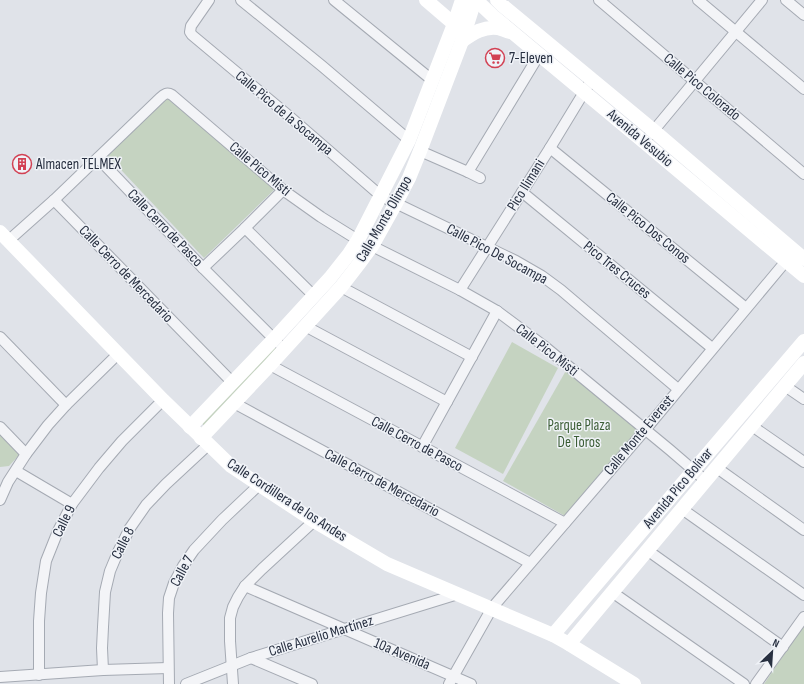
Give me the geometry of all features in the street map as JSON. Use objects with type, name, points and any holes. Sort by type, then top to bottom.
[{"type":"street","name":"Calle Pico de la Socampa","points":[[209,0],[192,22],[190,32],[195,39],[289,116],[381,196]]},
{"type":"street","points":[[241,0],[409,140]]},
{"type":"street","points":[[334,0],[432,80]]},
{"type":"street","points":[[426,0],[454,24]]},
{"type":"street","name":"Calle Monte Olimpo","points":[[190,427],[330,278],[358,240],[409,140],[462,0]]},
{"type":"street","name":"Calle Monte Olimpo","points":[[205,442],[234,403],[341,287],[372,246],[409,178],[462,41],[476,0]]},
{"type":"street","name":"Avenida Vesubio","points":[[476,0],[514,34],[804,276]]},
{"type":"street","name":"Avenida Vesubio","points":[[497,0],[804,259]]},
{"type":"street","name":"Calle Pico Colorado","points":[[599,0],[804,174]]},
{"type":"street","points":[[698,0],[804,89]]},
{"type":"street","points":[[644,142],[762,0]]},
{"type":"street","points":[[786,0],[804,15]]},
{"type":"street","points":[[462,41],[473,33],[485,28],[498,28],[514,34]]},
{"type":"street","points":[[468,172],[539,55]]},
{"type":"street","name":"Pico Ilimani","points":[[460,290],[592,79]]},
{"type":"street","name":"Calle Pico Misti","points":[[98,158],[160,98],[166,93],[169,93],[283,190],[321,217],[358,240]]},
{"type":"street","name":"Calle Pico Dos Conos","points":[[550,148],[746,308]]},
{"type":"street","points":[[420,151],[480,178]]},
{"type":"street","points":[[4,237],[54,200],[98,158]]},
{"type":"street","name":"Calle Cerro de Pasco","points":[[98,158],[203,268],[284,349]]},
{"type":"street","points":[[203,268],[283,190]]},
{"type":"street","name":"Pico Tres Cruces","points":[[522,192],[712,348]]},
{"type":"street","name":"Calle Pico De Socampa","points":[[381,196],[533,270],[552,282],[678,389]]},
{"type":"street","name":"Calle Cerro de Mercedario","points":[[54,200],[232,382]]},
{"type":"street","points":[[245,228],[313,295]]},
{"type":"street","name":"Calle Cordillera de los Andes","points":[[4,237],[205,442],[231,466],[259,486],[314,521],[387,564],[553,635],[634,684]]},
{"type":"street","name":"Calle Pico Misti","points":[[372,246],[460,290],[497,311],[544,346],[706,481]]},
{"type":"street","name":"Calle Monte Everest","points":[[451,680],[492,608],[645,430],[786,261]]},
{"type":"street","points":[[341,287],[472,357]]},
{"type":"street","points":[[422,447],[497,311]]},
{"type":"street","points":[[306,326],[447,402]]},
{"type":"street","points":[[0,337],[66,405]]},
{"type":"street","name":"Avenida Pico Bolívar","points":[[553,635],[804,341]]},
{"type":"street","points":[[0,500],[4,482],[16,471],[26,454],[66,405],[118,354]]},
{"type":"street","name":"Avenida Pico Bolívar","points":[[569,644],[804,363]]},
{"type":"street","name":"Calle Cerro de Pasco","points":[[270,365],[565,523]]},
{"type":"street","points":[[785,386],[804,399]]},
{"type":"street","name":"Calle 9","points":[[39,675],[39,621],[43,577],[46,562],[58,531],[72,504],[99,468],[122,441],[163,400]]},
{"type":"street","name":"Calle Cerro de Mercedario","points":[[234,403],[530,563]]},
{"type":"street","points":[[752,426],[804,462]]},
{"type":"street","points":[[0,427],[26,454]]},
{"type":"street","name":"Calle 8","points":[[103,670],[102,627],[105,592],[110,571],[118,552],[130,528],[146,506],[205,442]]},
{"type":"street","points":[[717,468],[804,530]]},
{"type":"street","points":[[16,471],[72,504]]},
{"type":"street","name":"Calle 7","points":[[169,684],[168,613],[174,583],[194,550],[217,524],[259,486]]},
{"type":"street","points":[[682,509],[804,595]]},
{"type":"street","points":[[233,684],[230,618],[233,607],[245,586],[314,521]]},
{"type":"street","points":[[647,550],[783,647]]},
{"type":"street","name":"10a Avenida","points":[[245,586],[451,680],[471,684]]},
{"type":"street","points":[[612,592],[744,684]]},
{"type":"street","name":"Calle Aurelio Martínez","points":[[186,684],[251,658],[458,594]]},
{"type":"street","points":[[756,684],[804,617]]},
{"type":"street","points":[[251,658],[312,684]]},
{"type":"street","points":[[0,677],[103,670],[168,668]]},
{"type":"green space","points":[[166,95],[277,187],[204,258],[108,156]]},
{"type":"green space","points":[[512,342],[558,368],[503,474],[455,448]]},
{"type":"green space","points":[[273,343],[278,347],[205,427],[201,422]]},
{"type":"green space","name":"Parque Plaza De Toros","points":[[568,367],[640,428],[565,516],[503,481]]},
{"type":"green space","points":[[0,431],[21,453],[9,466],[0,467]]},
{"type":"green space","points":[[804,625],[804,684],[764,684]]},
{"type":"place","name":"7-Eleven","points":[[495,58]]},
{"type":"place","name":"Almacen TELMEX","points":[[22,164]]}]
